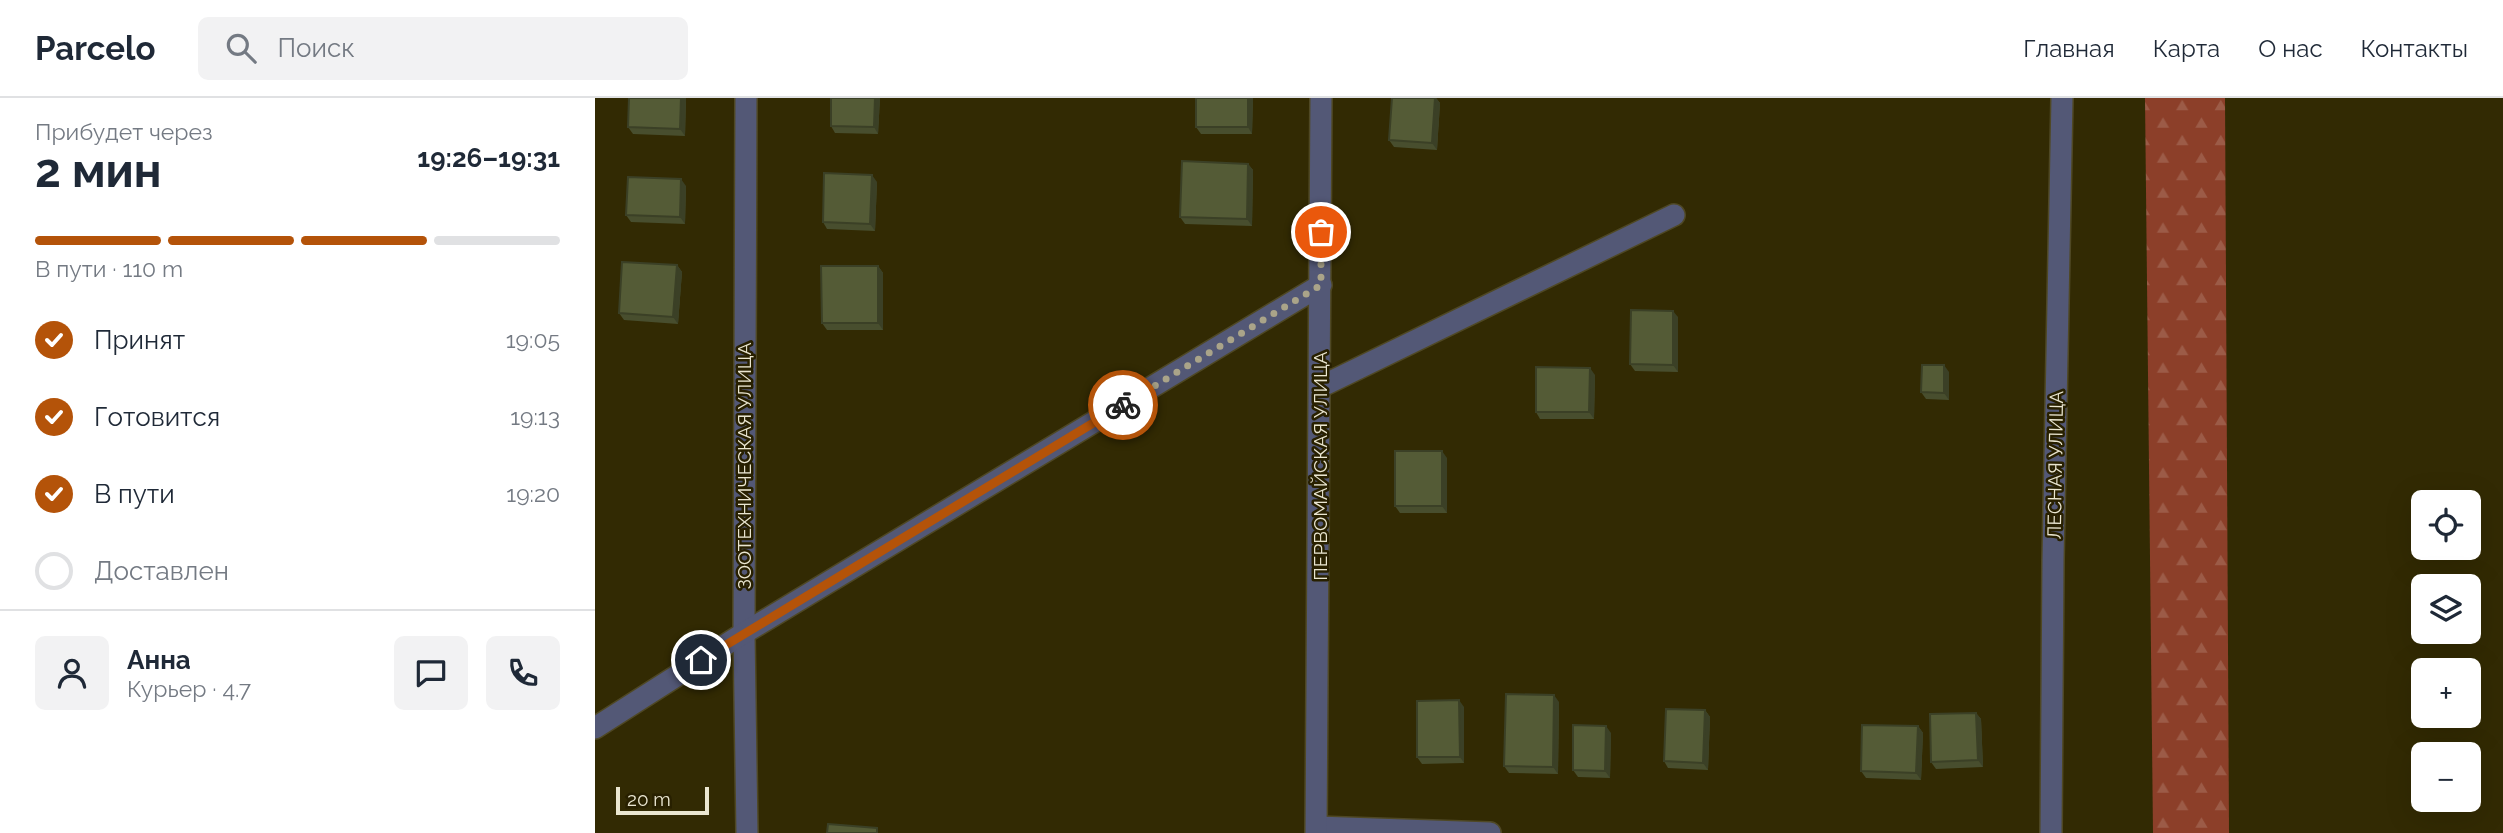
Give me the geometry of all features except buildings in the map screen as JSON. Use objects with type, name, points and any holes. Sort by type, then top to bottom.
[{"type":"street","name":"ЗООТЕХНИЧЕСКАЯ УЛИЦА","points":[[746,98],[744,633],[747,833]]},
{"type":"street","name":"ПЕРВОМАЙСКАЯ УЛИЦА","points":[[1317,830],[1321,98]]},
{"type":"street","name":"ЛЕСНАЯ УЛИЦА","points":[[2051,833],[2053,546],[2062,98]]},
{"type":"street","points":[[1320,387],[1674,215]]},
{"type":"street","points":[[595,728],[744,633],[1321,285]]},
{"type":"street","points":[[1317,830],[1490,833]]},
{"type":"green space","points":[[2145,98],[2225,98],[2229,833],[2153,833]]},
{"type":"way so far","points":[[1123,405],[1321,285],[1321,232]]},
{"type":"route","points":[[701,660],[1123,405]]}]
